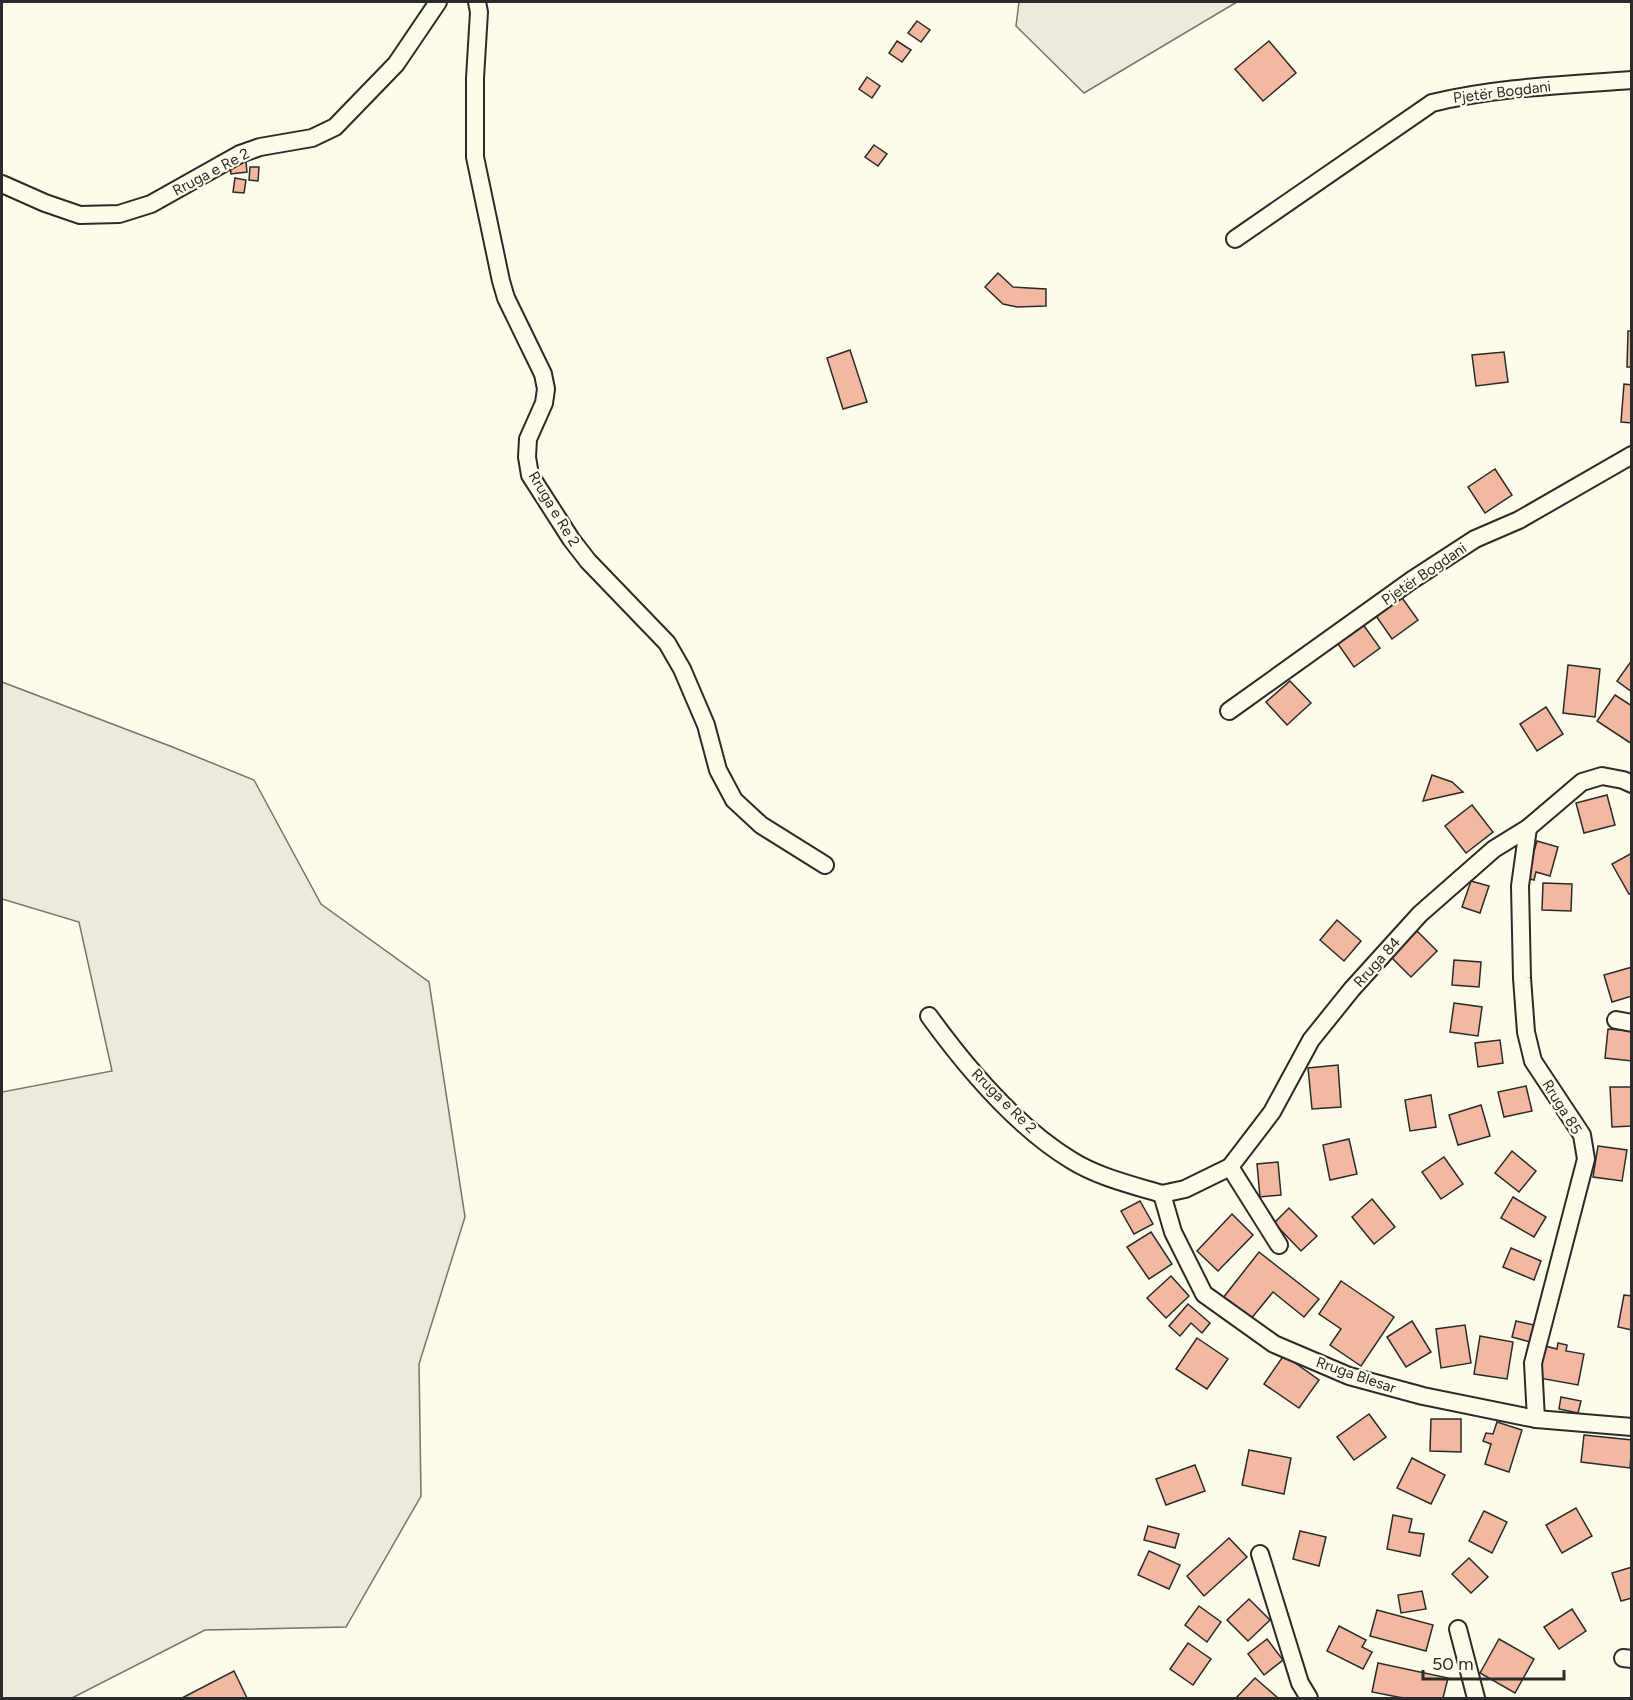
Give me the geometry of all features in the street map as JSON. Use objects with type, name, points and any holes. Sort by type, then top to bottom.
[{"type":"street","name":"Rruga e Re 2","points":[[2,184],[80,215],[119,214],[151,204],[240,154],[260,147],[312,138],[335,127],[396,64],[438,2]]},
{"type":"street","name":"Rruga e Re 2","points":[[477,2],[479,12],[475,156],[506,298],[543,374],[546,389],[544,403],[528,439],[527,457],[530,475],[588,561],[667,643],[682,669],[706,725],[718,770],[734,800],[761,825],[825,865]]},
{"type":"street","name":"Pjetër Bogdani","points":[[1235,238],[1432,103],[1467,94],[1497,90],[1632,80]]},
{"type":"street","name":"Pjetër Bogdani","points":[[1229,711],[1412,580],[1475,539],[1519,520],[1632,455]]},
{"type":"street","name":"Rruga 84","points":[[1162,1194],[1185,1189],[1230,1167],[1272,1112],[1311,1040],[1352,989],[1420,914],[1494,849],[1528,828],[1582,782],[1602,776],[1632,784]]},
{"type":"street","name":"Rruga 85","points":[[1528,828],[1520,886],[1526,1032],[1533,1061],[1582,1135],[1586,1160],[1533,1363],[1536,1419]]},
{"type":"street","name":"Rruga e Re 2","points":[[929,1016],[954,1050],[1025,1125],[1072,1161],[1122,1182],[1162,1194]]},
{"type":"street","points":[[1230,1167],[1279,1245]]},
{"type":"street","name":"Rruga Blesar","points":[[1162,1194],[1173,1232],[1204,1294],[1274,1344],[1360,1378],[1423,1396],[1536,1419],[1632,1427]]},
{"type":"street","points":[[1260,1554],[1300,1683],[1309,1698]]},
{"type":"street","points":[[1458,1629],[1476,1698]]},
{"type":"shaded area","points":[[1019,2],[1237,2],[1084,93],[1016,26]]},
{"type":"shaded area","points":[[2,682],[254,780],[321,904],[429,982],[465,1217],[419,1364],[421,1496],[346,1627],[205,1630],[72,1698],[2,1698],[2,1092],[112,1071],[79,922],[2,899]]},
{"type":"building","points":[[917,21],[930,30],[921,42],[908,33]]},
{"type":"building","points":[[897,41],[911,50],[902,62],[889,53]]},
{"type":"building","points":[[1269,41],[1296,73],[1263,101],[1235,69]]},
{"type":"building","points":[[867,77],[880,86],[872,98],[859,89]]},
{"type":"building","points":[[874,145],[887,154],[878,166],[865,157]]},
{"type":"building","points":[[246,162],[247,172],[231,174],[230,164]]},
{"type":"building","points":[[250,167],[259,167],[258,181],[249,180]]},
{"type":"building","points":[[235,178],[246,180],[244,193],[233,192]]},
{"type":"building","points":[[998,273],[1013,287],[1046,289],[1046,306],[1017,307],[1003,304],[985,287]]},
{"type":"building","points":[[1628,331],[1632,331],[1632,367],[1627,367]]},
{"type":"building","points":[[850,350],[867,402],[843,409],[827,358]]},
{"type":"building","points":[[1504,352],[1508,382],[1476,386],[1472,355]]},
{"type":"building","points":[[1624,384],[1632,385],[1632,423],[1621,422]]},
{"type":"building","points":[[1495,469],[1512,495],[1485,513],[1468,487]]},
{"type":"building","points":[[1400,595],[1418,620],[1392,639],[1374,613]]},
{"type":"building","points":[[1362,623],[1380,648],[1354,667],[1336,641]]},
{"type":"building","points":[[1632,660],[1632,692],[1617,681]]},
{"type":"building","points":[[1568,665],[1600,669],[1595,717],[1563,713]]},
{"type":"building","points":[[1290,681],[1311,703],[1287,725],[1266,702]]},
{"type":"building","points":[[1615,695],[1632,706],[1632,744],[1597,721]]},
{"type":"building","points":[[1546,707],[1563,734],[1537,751],[1520,724]]},
{"type":"building","points":[[1432,775],[1452,782],[1463,792],[1423,801]]},
{"type":"building","points":[[1607,795],[1615,825],[1584,833],[1576,803]]},
{"type":"building","points":[[1472,805],[1493,832],[1466,853],[1445,826]]},
{"type":"building","points":[[1537,841],[1558,847],[1550,876],[1536,872],[1534,880],[1526,878]]},
{"type":"building","points":[[1632,853],[1632,893],[1629,894],[1612,864]]},
{"type":"building","points":[[1471,881],[1489,886],[1480,913],[1462,907]]},
{"type":"building","points":[[1543,883],[1572,884],[1571,911],[1542,910]]},
{"type":"building","points":[[1337,920],[1361,941],[1344,961],[1320,940]]},
{"type":"building","points":[[1417,931],[1437,951],[1411,977],[1391,957]]},
{"type":"building","points":[[1454,960],[1481,962],[1479,987],[1452,985]]},
{"type":"building","points":[[1632,967],[1632,996],[1612,1002],[1604,975]]},
{"type":"building","points":[[1454,1003],[1482,1007],[1478,1036],[1450,1032]]},
{"type":"building","points":[[1608,1029],[1632,1031],[1632,1061],[1605,1058]]},
{"type":"building","points":[[1500,1040],[1503,1063],[1478,1067],[1475,1043]]},
{"type":"building","points":[[1338,1065],[1341,1107],[1312,1109],[1308,1068]]},
{"type":"building","points":[[1526,1086],[1532,1111],[1504,1117],[1498,1092]]},
{"type":"building","points":[[1610,1087],[1632,1087],[1632,1126],[1612,1127]]},
{"type":"building","points":[[1431,1095],[1436,1127],[1410,1131],[1405,1100]]},
{"type":"building","points":[[1481,1105],[1490,1136],[1458,1145],[1449,1115]]},
{"type":"building","points":[[1349,1139],[1357,1174],[1330,1180],[1323,1145]]},
{"type":"building","points":[[1598,1146],[1627,1150],[1622,1181],[1593,1177]]},
{"type":"building","points":[[1512,1151],[1536,1171],[1519,1192],[1495,1173]]},
{"type":"building","points":[[1444,1157],[1463,1184],[1441,1199],[1422,1172]]},
{"type":"building","points":[[1278,1162],[1281,1195],[1260,1197],[1257,1164]]},
{"type":"building","points":[[1513,1197],[1546,1217],[1534,1237],[1501,1218]]},
{"type":"building","points":[[1372,1199],[1395,1227],[1374,1244],[1352,1217]]},
{"type":"building","points":[[1140,1201],[1153,1224],[1134,1234],[1121,1211]]},
{"type":"building","points":[[1289,1208],[1317,1236],[1301,1251],[1274,1223]]},
{"type":"building","points":[[1232,1214],[1253,1235],[1218,1271],[1197,1251]]},
{"type":"building","points":[[1151,1232],[1172,1264],[1149,1279],[1127,1247]]},
{"type":"building","points":[[1511,1248],[1541,1261],[1534,1280],[1503,1267]]},
{"type":"building","points":[[1259,1252],[1319,1299],[1304,1317],[1273,1292],[1250,1320],[1223,1298]]},
{"type":"building","points":[[1171,1276],[1189,1296],[1166,1318],[1147,1298]]},
{"type":"building","points":[[1341,1281],[1394,1317],[1361,1366],[1330,1345],[1341,1329],[1319,1314]]},
{"type":"building","points":[[1624,1295],[1632,1296],[1632,1330],[1618,1327]]},
{"type":"building","points":[[1188,1304],[1210,1323],[1202,1333],[1191,1323],[1180,1336],[1169,1326]]},
{"type":"building","points":[[1412,1321],[1431,1352],[1406,1367],[1387,1337]]},
{"type":"building","points":[[1516,1321],[1534,1325],[1530,1342],[1512,1337]]},
{"type":"building","points":[[1465,1325],[1471,1363],[1441,1368],[1436,1329]]},
{"type":"building","points":[[1480,1336],[1513,1342],[1507,1379],[1474,1374]]},
{"type":"building","points":[[1197,1338],[1228,1359],[1207,1389],[1176,1369]]},
{"type":"building","points":[[1558,1343],[1567,1345],[1566,1351],[1584,1354],[1578,1385],[1539,1378],[1545,1346],[1557,1349]]},
{"type":"building","points":[[1284,1355],[1319,1380],[1299,1408],[1264,1384]]},
{"type":"building","points":[[1561,1397],[1581,1401],[1578,1413],[1559,1409]]},
{"type":"building","points":[[1369,1414],[1386,1437],[1354,1460],[1337,1437]]},
{"type":"building","points":[[1431,1419],[1461,1419],[1461,1452],[1430,1451]]},
{"type":"building","points":[[1497,1422],[1522,1430],[1509,1472],[1485,1464],[1491,1444],[1483,1441],[1486,1433],[1493,1434]]},
{"type":"building","points":[[1584,1435],[1632,1440],[1630,1468],[1581,1462]]},
{"type":"building","points":[[1249,1450],[1291,1458],[1284,1494],[1242,1485]]},
{"type":"building","points":[[1412,1458],[1445,1475],[1431,1504],[1397,1488]]},
{"type":"building","points":[[1195,1465],[1205,1491],[1166,1505],[1156,1479]]},
{"type":"building","points":[[1576,1508],[1592,1536],[1562,1553],[1546,1525]]},
{"type":"building","points":[[1484,1511],[1507,1522],[1492,1553],[1469,1541]]},
{"type":"building","points":[[1393,1515],[1412,1519],[1409,1532],[1424,1534],[1420,1556],[1387,1549]]},
{"type":"building","points":[[1148,1526],[1179,1534],[1175,1548],[1144,1540]]},
{"type":"building","points":[[1300,1531],[1326,1537],[1319,1566],[1293,1559]]},
{"type":"building","points":[[1229,1538],[1247,1557],[1204,1596],[1187,1576]]},
{"type":"building","points":[[1149,1551],[1180,1565],[1169,1589],[1138,1575]]},
{"type":"building","points":[[1469,1558],[1488,1577],[1471,1593],[1452,1574]]},
{"type":"building","points":[[1632,1567],[1632,1598],[1621,1601],[1612,1573]]},
{"type":"building","points":[[1422,1591],[1426,1609],[1401,1613],[1398,1595]]},
{"type":"building","points":[[1249,1599],[1270,1620],[1248,1641],[1227,1620]]},
{"type":"building","points":[[1199,1606],[1221,1622],[1207,1642],[1185,1625]]},
{"type":"building","points":[[1572,1609],[1586,1631],[1559,1649],[1544,1627]]},
{"type":"building","points":[[1377,1610],[1433,1625],[1426,1651],[1370,1636]]},
{"type":"building","points":[[1339,1626],[1366,1640],[1362,1647],[1372,1652],[1363,1669],[1327,1651]]},
{"type":"building","points":[[1267,1639],[1283,1660],[1264,1675],[1248,1654]]},
{"type":"building","points":[[1499,1639],[1534,1659],[1515,1693],[1480,1673]]},
{"type":"building","points":[[1188,1643],[1211,1659],[1193,1685],[1170,1669]]},
{"type":"building","points":[[1378,1663],[1448,1678],[1443,1698],[1403,1698],[1372,1692]]},
{"type":"building","points":[[234,1671],[247,1698],[182,1698]]},
{"type":"building","points":[[1255,1678],[1278,1698],[1236,1698]]}]
